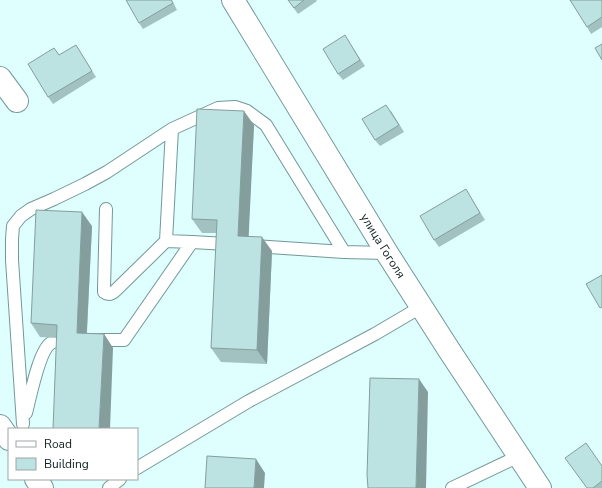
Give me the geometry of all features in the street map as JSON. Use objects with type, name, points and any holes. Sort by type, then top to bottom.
[{"type":"street","name":"улица Гоголя","points":[[233,0],[387,253],[540,488]]},
{"type":"street","points":[[0,78],[17,101]]},
{"type":"lane","points":[[19,428],[12,260],[13,226],[21,216],[31,209],[107,172],[172,129],[218,108],[235,107],[247,111],[256,117],[266,125],[344,252]]},
{"type":"lane","points":[[106,209],[104,292],[107,294],[112,294],[166,241],[172,129]]},
{"type":"lane","points":[[166,241],[226,244]]},
{"type":"lane","points":[[87,340],[124,340],[192,242]]},
{"type":"lane","points":[[248,245],[344,252],[387,253]]},
{"type":"lane","points":[[138,467],[249,402],[376,334],[421,307]]},
{"type":"lane","points":[[20,428],[37,370],[47,347],[52,343],[67,340]]},
{"type":"lane","points":[[457,487],[519,456]]},
{"type":"lane","points":[[109,488],[119,480]]},
{"type":"building","points":[[126,0],[171,0],[173,3],[139,23]]},
{"type":"building","points":[[288,0],[304,0],[294,8]]},
{"type":"building","points":[[570,0],[602,0],[602,17],[587,27]]},
{"type":"building","points":[[345,35],[360,60],[338,74],[323,49]]},
{"type":"building","points":[[602,44],[602,60],[595,48]]},
{"type":"building","points":[[76,45],[92,71],[48,97],[28,64],[54,48],[59,55]]},
{"type":"building","points":[[386,105],[399,125],[375,140],[362,119]]},
{"type":"building","points":[[197,109],[244,111],[238,236],[262,237],[257,350],[211,348],[217,220],[192,219]]},
{"type":"building","points":[[466,189],[480,213],[434,240],[420,216]]},
{"type":"building","points":[[36,210],[82,212],[77,333],[104,334],[99,428],[53,428],[57,325],[31,323]]},
{"type":"building","points":[[602,275],[602,307],[600,308],[586,284]]},
{"type":"building","points":[[370,378],[419,379],[416,488],[368,488],[367,475]]},
{"type":"building","points":[[586,443],[602,466],[602,481],[593,488],[587,488],[565,458]]},
{"type":"building","points":[[207,456],[256,459],[254,488],[205,488]]}]
